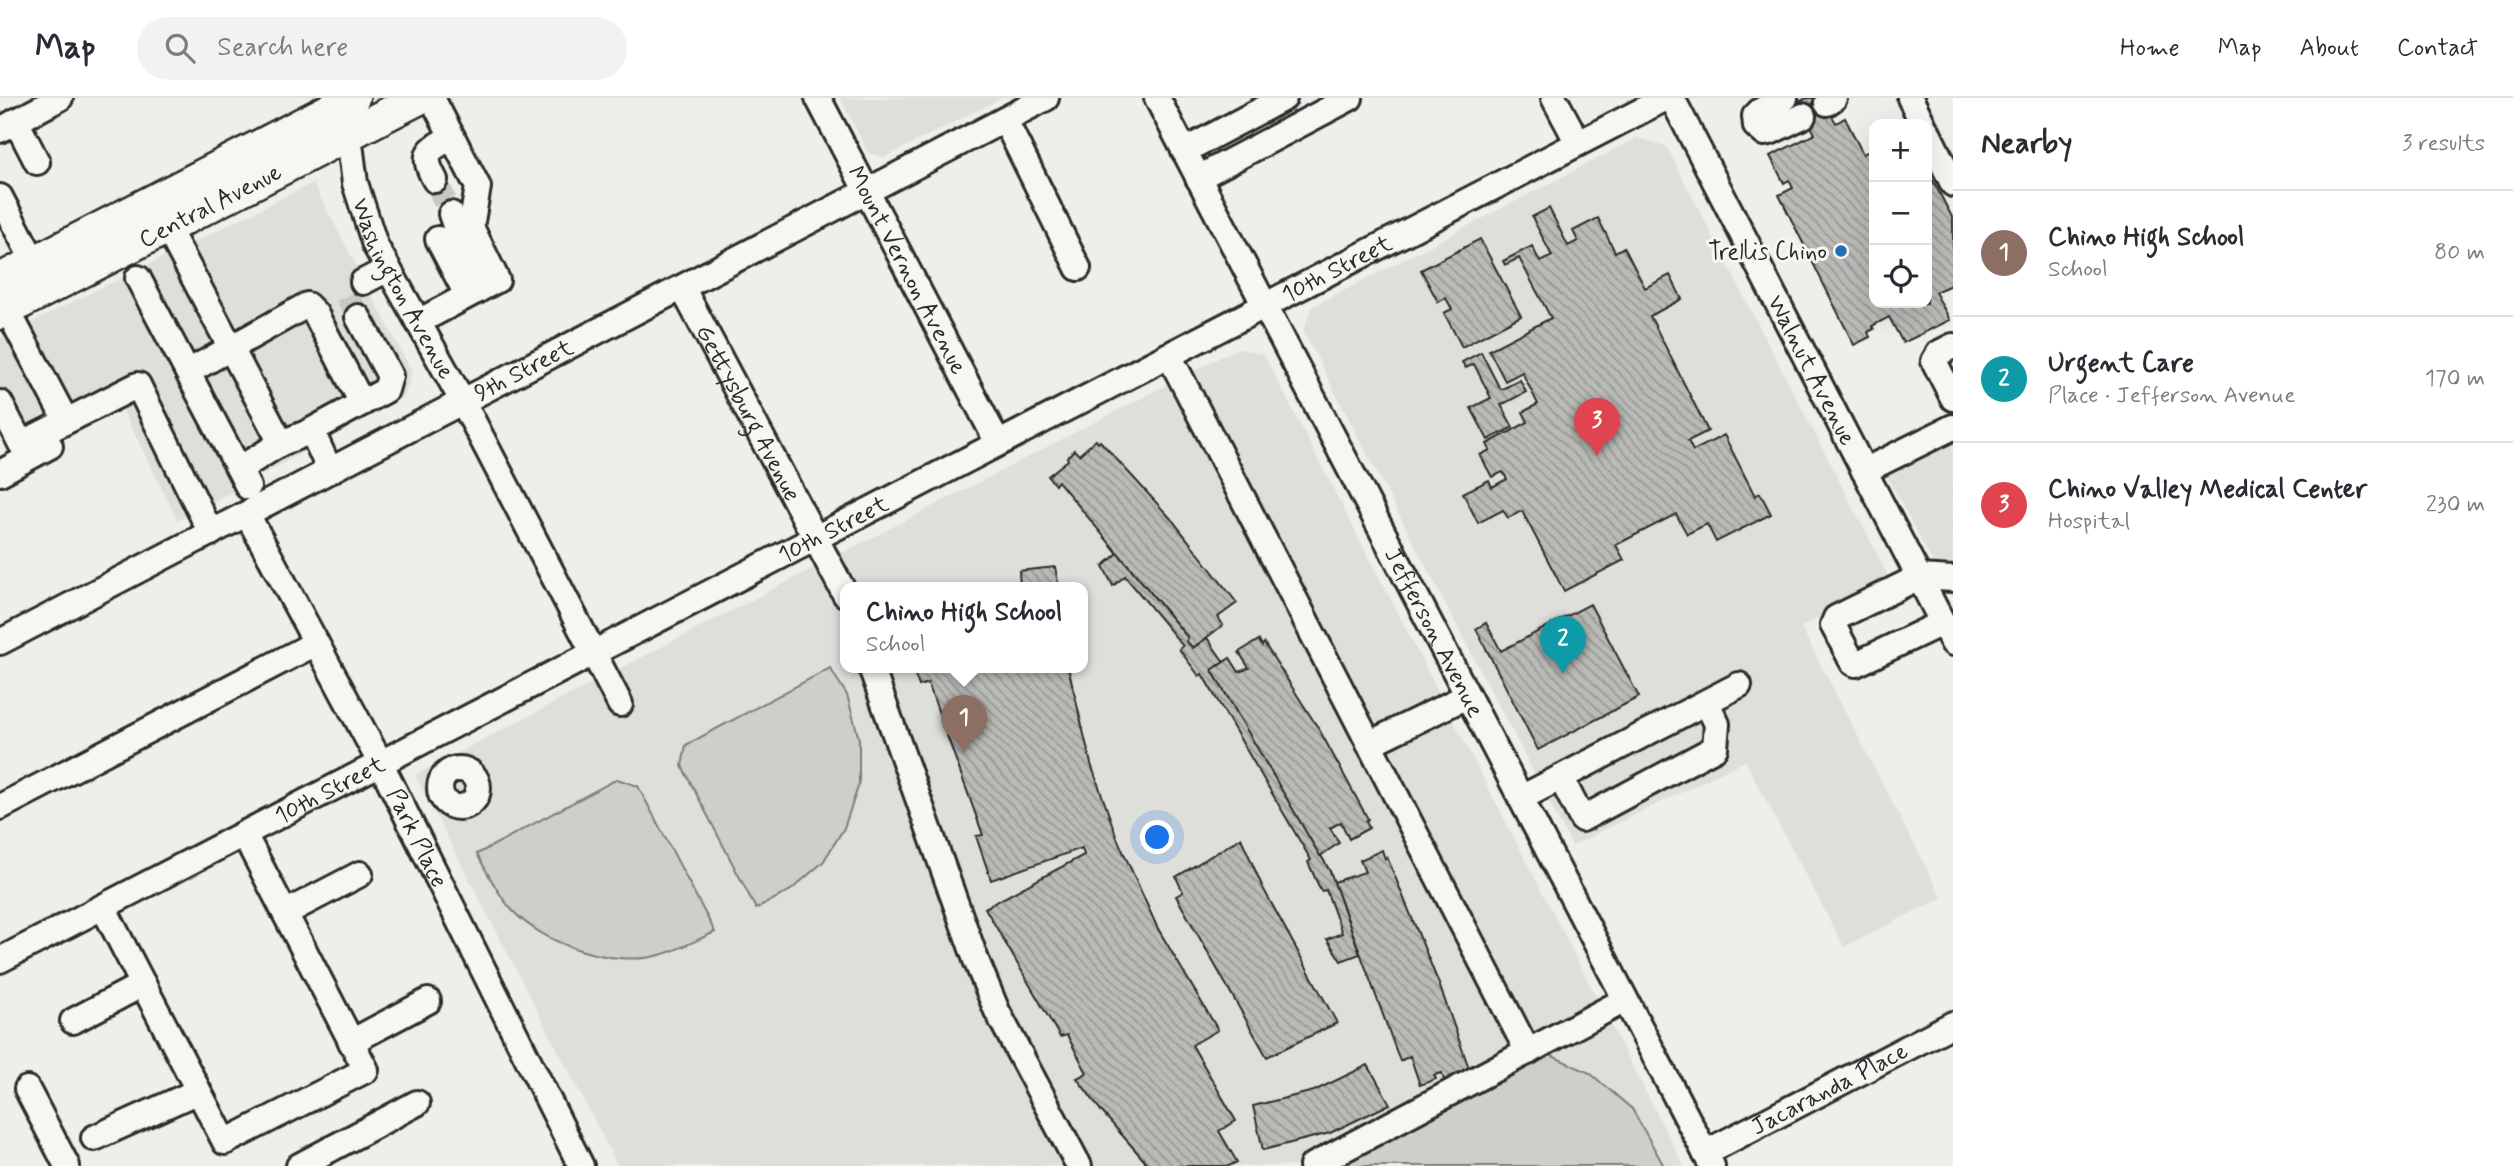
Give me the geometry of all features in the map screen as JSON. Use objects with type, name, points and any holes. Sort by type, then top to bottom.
[{"type":"main road","name":"Central Avenue","points":[[41,275],[167,227],[419,98]]},
{"type":"main road","name":"Central Avenue","points":[[2,301],[41,275],[348,99]]},
{"type":"street","points":[[37,162],[8,125],[60,98]]},
{"type":"street","points":[[418,322],[497,280],[471,227],[478,187],[432,98]]},
{"type":"street","name":"Mount Vernon Avenue","points":[[818,98],[998,443]]},
{"type":"street","name":"9th Street","points":[[0,642],[866,193],[1007,111],[1046,98]]},
{"type":"street","name":"Jefferson Avenue","points":[[1157,98],[1709,1160]]},
{"type":"street","points":[[1184,152],[1284,98]]},
{"type":"street","points":[[1198,178],[1350,98]]},
{"type":"street","points":[[1554,98],[1578,143]]},
{"type":"street","name":"10th Street","points":[[0,960],[1666,98]]},
{"type":"street","name":"Walnut Avenue","points":[[1672,98],[1948,633]]},
{"type":"street","points":[[1785,98],[1760,111],[1755,116],[1756,126],[1764,133],[1770,132],[1803,116]]},
{"type":"street","points":[[1910,98],[1920,119]]},
{"type":"street","name":"Washington Avenue","points":[[348,99],[348,134],[355,183],[375,245],[463,402],[620,704]]},
{"type":"street","points":[[1007,111],[1078,268]]},
{"type":"street","points":[[435,180],[426,164],[427,158],[435,146],[452,138]]},
{"type":"street","points":[[1932,141],[1953,184]]},
{"type":"street","points":[[0,197],[41,275]]},
{"type":"street","points":[[451,214],[472,293]]},
{"type":"street","points":[[167,227],[281,443]]},
{"type":"street","points":[[438,239],[472,293]]},
{"type":"street","points":[[363,282],[388,269]]},
{"type":"street","name":"Park Place","points":[[138,278],[243,477],[253,511],[316,643],[381,764],[581,1166]]},
{"type":"street","name":"Gettysburg Avenue","points":[[683,289],[840,585]]},
{"type":"street","points":[[2,301],[66,421]]},
{"type":"street","points":[[188,372],[307,306],[315,313],[362,403]]},
{"type":"street","points":[[243,477],[244,466],[249,460],[307,433],[386,390],[390,376],[358,317]]},
{"type":"street","points":[[1944,353],[1953,398]]},
{"type":"street","points":[[1169,355],[1528,1052]]},
{"type":"street","points":[[0,403],[21,444],[138,385],[211,533]]},
{"type":"street","points":[[0,472],[145,399]]},
{"type":"street","points":[[1864,471],[1953,427]]},
{"type":"street","points":[[307,433],[315,438],[330,471]]},
{"type":"street","points":[[1948,633],[1860,664],[1853,663],[1833,625],[1836,618],[1919,578],[1953,579]]},
{"type":"street","points":[[0,807],[316,643]]},
{"type":"street","points":[[873,673],[997,1011],[1079,1166]]},
{"type":"street","points":[[1521,798],[1740,685]]},
{"type":"street","points":[[1369,744],[1467,696]]},
{"type":"street","points":[[1561,778],[1582,819],[1716,748],[1717,724],[1707,703]]},
{"type":"street","points":[[103,907],[225,1142],[366,1070],[244,834]]},
{"type":"street","points":[[285,913],[360,874]]},
{"type":"street","points":[[73,1021],[143,984]]},
{"type":"street","points":[[1312,1166],[1625,1000]]},
{"type":"street","points":[[351,1042],[428,1001]]},
{"type":"street","name":"Jacaranda Place","points":[[1709,1160],[1953,1024]]},
{"type":"street","points":[[27,1089],[67,1166]]},
{"type":"street","points":[[94,1138],[198,1091]]},
{"type":"street","points":[[299,1166],[417,1103]]},
{"type":"shaded area","points":[[840,98],[1002,98],[885,157],[870,154]]},
{"type":"shaded area","points":[[1637,138],[1666,146],[1891,581],[1801,627],[1942,898],[1844,947],[1745,761],[1572,846],[1303,331],[1312,307]]},
{"type":"shaded area","points":[[313,183],[412,372],[405,396],[178,521],[119,403],[20,453],[0,414],[0,338]]},
{"type":"shaded area","points":[[1238,348],[1264,355],[1684,1166],[618,1166],[415,775]]},
{"type":"shaded area","points":[[1953,442],[1953,599],[1887,477]]},
{"type":"shaded area","points":[[830,668],[847,695],[859,739],[859,784],[844,828],[823,862],[791,890],[756,909],[682,766],[686,745]]},
{"type":"shaded area","points":[[617,779],[638,786],[715,932],[660,955],[622,958],[601,955],[580,950],[541,933],[511,909],[497,889],[477,854]]},
{"type":"shaded area","points":[[1550,1055],[1590,1073],[1632,1109],[1664,1166],[1351,1166],[1349,1162]]},
{"type":"building","name":"Trellis Chino","points":[[1807,98],[1822,98],[1836,123],[1845,118],[1863,154],[1869,151],[1869,308],[1932,308],[1932,179],[1953,219],[1953,284],[1935,292],[1950,320],[1903,343],[1889,317],[1872,326],[1874,329],[1868,332],[1870,337],[1854,345],[1779,195],[1793,188],[1789,180],[1784,183],[1770,156],[1815,134],[1798,102]]},
{"type":"building","points":[[1549,208],[1568,246],[1578,241],[1573,231],[1598,218],[1615,252],[1624,247],[1645,288],[1670,275],[1682,299],[1650,316],[1708,431],[1688,441],[1693,451],[1724,435],[1755,496],[1760,493],[1771,514],[1716,542],[1707,524],[1687,534],[1676,514],[1616,545],[1624,560],[1564,591],[1522,511],[1508,518],[1503,510],[1478,523],[1463,493],[1489,480],[1492,487],[1507,479],[1503,472],[1492,477],[1480,455],[1490,450],[1487,444],[1528,422],[1523,412],[1538,404],[1522,372],[1505,381],[1489,350],[1551,318],[1519,258],[1505,265],[1503,261],[1532,246],[1540,262],[1552,256],[1532,217]]},
{"type":"building","points":[[1480,239],[1521,316],[1462,347],[1444,313],[1452,309],[1446,298],[1438,302],[1421,270]]},
{"type":"building","points":[[1481,352],[1499,387],[1502,389],[1520,380],[1526,392],[1501,405],[1513,427],[1488,440],[1471,408],[1491,398],[1474,364],[1466,368],[1462,362]]},
{"type":"building","points":[[1096,440],[1098,443],[1100,441],[1173,521],[1237,603],[1218,617],[1223,625],[1193,648],[1186,641],[1188,638],[1058,481],[1055,485],[1048,476],[1068,460],[1067,457],[1074,450],[1079,455]]},
{"type":"building","points":[[1118,553],[1188,638],[1186,641],[1193,648],[1207,638],[1224,662],[1212,670],[1330,871],[1360,954],[1341,961],[1327,939],[1342,933],[1326,890],[1321,891],[1308,862],[1311,860],[1202,674],[1199,676],[1179,649],[1183,646],[1125,576],[1113,586],[1103,566]]},
{"type":"building","points":[[1055,567],[1058,582],[1020,582],[1019,571]]},
{"type":"building","points":[[1590,604],[1639,697],[1538,750],[1476,629],[1486,623],[1501,651]]},
{"type":"building","points":[[1259,640],[1262,646],[1264,643],[1320,731],[1368,819],[1366,821],[1369,828],[1349,839],[1341,822],[1330,828],[1339,843],[1320,856],[1212,670],[1230,658],[1239,672],[1249,668],[1239,652]]},
{"type":"building","points":[[914,673],[1069,673],[1091,764],[1117,838],[1157,927],[1218,1030],[1192,1045],[1236,1121],[1219,1131],[1237,1162],[1229,1166],[1149,1166],[1102,1112],[1077,1078],[1087,1073],[1067,1035],[1060,1037],[985,908],[1084,855],[1082,848],[991,880],[976,836],[983,835],[928,683],[919,686]]},
{"type":"building","points":[[1241,838],[1263,888],[1337,1023],[1267,1057],[1176,896],[1183,892],[1176,877]]},
{"type":"building","points":[[1382,850],[1439,984],[1469,1068],[1466,1070],[1468,1077],[1445,1084],[1442,1073],[1434,1075],[1436,1079],[1420,1085],[1410,1056],[1400,1061],[1334,882],[1365,872],[1360,860]]},
{"type":"building","points":[[1368,1065],[1390,1104],[1330,1133],[1263,1150],[1253,1106],[1314,1091]]},
{"type":"tunnel","points":[[435,180],[451,214]]},
{"type":"tunnel","points":[[358,317],[345,291],[363,282]]},
{"type":"place","name":"Trellis Chino","points":[[1841,251]]},
{"type":"place","name":"Chino Valley Medical Center","points":[[1597,456]]},
{"type":"place","name":"Urgent Care","points":[[1563,674]]},
{"type":"place","name":"Chino High School","points":[[964,753]]}]
